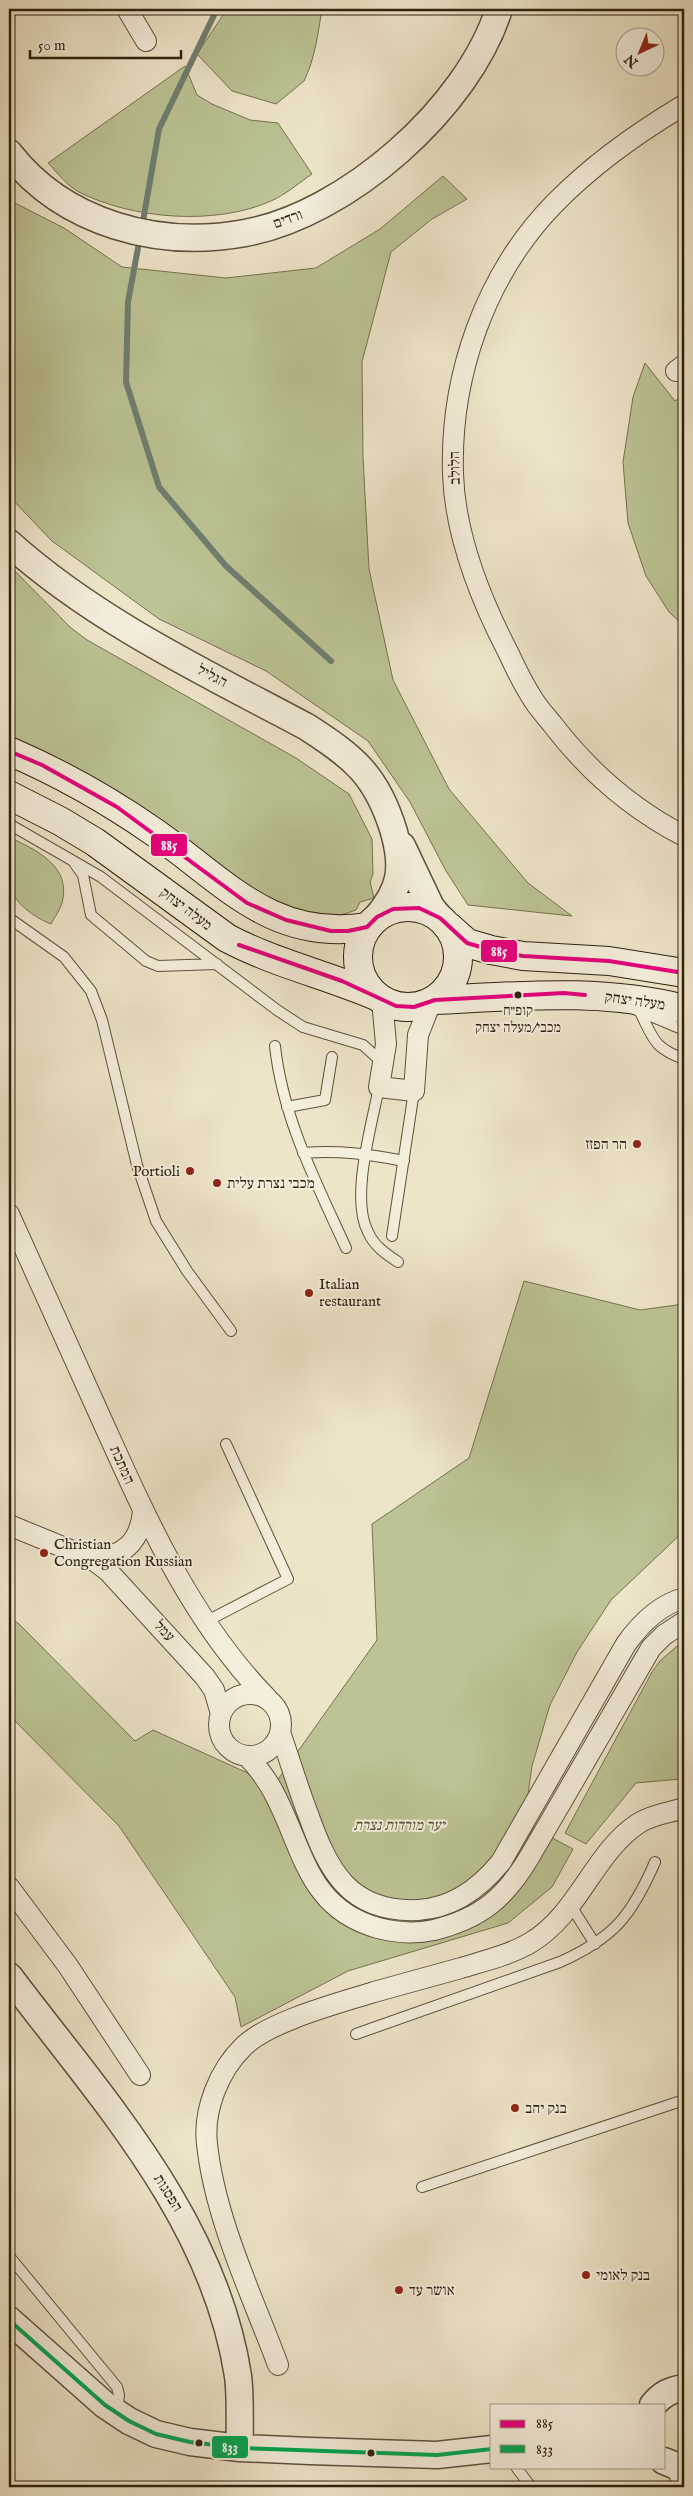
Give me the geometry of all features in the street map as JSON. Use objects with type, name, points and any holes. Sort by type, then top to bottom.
[{"type":"main road","points":[[9,751],[42,765],[117,807],[156,834],[226,889],[264,912],[308,927],[331,931],[372,922],[393,909],[408,906],[427,910],[443,921],[467,943],[491,950],[523,956],[609,961],[684,973]]},
{"type":"main road","name":"מעלה יצחק","points":[[9,796],[60,821],[94,842],[227,938],[248,949],[342,982],[379,998]]},
{"type":"main road","points":[[372,922],[358,949],[359,966],[364,982],[379,998],[396,1006],[407,1008],[433,1001],[450,986],[458,968],[459,956],[455,939],[443,921]]},
{"type":"main road","name":"מעלה יצחק","points":[[433,1001],[564,994],[606,996],[684,1009]]},
{"type":"street","points":[[127,9],[146,41]]},
{"type":"street","name":"ורדים","points":[[9,154],[40,184],[72,208],[117,227],[157,237],[208,238],[246,233],[301,216],[350,187],[390,160],[428,124],[458,88],[482,48],[499,9]]},
{"type":"street","name":"הלולב","points":[[684,105],[652,124],[613,152],[554,204],[518,249],[489,298],[467,352],[456,415],[453,476],[461,529],[479,589],[532,698],[595,774],[634,806],[684,836]]},
{"type":"street","name":"הגליל","points":[[9,543],[72,594],[117,623],[337,746],[376,786],[387,809],[398,848],[398,886],[391,900],[372,922]]},
{"type":"street","name":"הגליל","points":[[392,826],[431,907],[443,921]]},
{"type":"street","points":[[379,998],[386,1029],[379,1087],[414,1091],[418,1035],[433,1001]]},
{"type":"street","name":"המתכת","points":[[9,1214],[164,1555],[205,1622],[233,1661],[267,1698]]},
{"type":"street","points":[[92,1559],[120,1553],[132,1542],[142,1526],[143,1511]]},
{"type":"street","name":"עמל","points":[[9,1524],[92,1559],[125,1588],[205,1677],[214,1690],[221,1714]]},
{"type":"street","points":[[280,1735],[320,1847],[335,1875],[363,1898],[376,1905],[410,1910],[445,1905],[478,1886],[501,1862],[626,1644],[637,1629],[662,1607],[684,1598]]},
{"type":"street","points":[[248,1757],[263,1774],[276,1795],[312,1879],[333,1905],[346,1915],[386,1930],[407,1933],[443,1927],[482,1912],[508,1889],[530,1856],[651,1648],[684,1622]]},
{"type":"street","points":[[257,1694],[267,1698],[280,1714],[282,1724],[280,1735],[268,1752],[248,1757],[237,1754],[222,1740],[219,1730],[221,1714],[229,1702],[237,1697],[257,1694]]},
{"type":"street","points":[[278,2365],[222,2217],[207,2142],[209,2111],[216,2087],[228,2066],[244,2046],[276,2026],[331,2005],[497,1957],[530,1942],[571,1906],[613,1847],[627,1832],[640,1822],[656,1815],[679,1812]]},
{"type":"street","points":[[9,1888],[68,1966],[140,2074]]},
{"type":"street","name":"הפסגות","points":[[9,1976],[119,2120],[184,2218],[218,2296],[228,2332],[238,2377],[240,2448]]},
{"type":"street","points":[[10,2327],[116,2413],[156,2434],[190,2442],[240,2448],[437,2456],[490,2449]]},
{"type":"street","points":[[653,2404],[660,2396],[672,2390],[684,2388]]},
{"type":"lane","points":[[9,824],[101,877],[277,1010],[303,1027],[363,1045],[383,1063]]},
{"type":"lane","points":[[69,858],[83,875],[91,915],[146,961],[158,966],[217,964]]},
{"type":"lane","points":[[9,918],[64,957],[91,991],[102,1020],[137,1165],[156,1221],[187,1271],[231,1330]]},
{"type":"lane","points":[[606,996],[684,1030]]},
{"type":"lane","points":[[640,1012],[656,1044],[664,1052],[684,1059]]},
{"type":"lane","points":[[275,1046],[279,1077],[303,1153],[346,1248]]},
{"type":"lane","points":[[288,1107],[325,1100],[332,1057]]},
{"type":"lane","points":[[379,1087],[360,1190],[367,1231],[377,1247],[398,1262]]},
{"type":"lane","points":[[392,1236],[414,1091]]},
{"type":"lane","points":[[303,1153],[332,1151],[366,1153],[404,1161]]},
{"type":"lane","points":[[205,1622],[288,1579],[226,1444]]},
{"type":"lane","points":[[356,2034],[560,1962],[595,1944],[607,1937],[640,1895],[655,1862]]},
{"type":"lane","points":[[571,1906],[595,1944]]},
{"type":"lane","points":[[422,2186],[684,2100]]},
{"type":"lane","points":[[9,2256],[117,2387],[119,2395],[116,2413]]},
{"type":"lane","points":[[517,2468],[531,2487]]},
{"type":"green space","points":[[227,9],[322,9],[308,73],[304,81],[276,104],[232,91],[197,54]]},
{"type":"green space","points":[[185,66],[197,95],[212,104],[250,120],[278,123],[312,174],[271,201],[249,209],[225,214],[174,216],[123,208],[100,201],[79,192],[66,183],[48,163]]},
{"type":"green space","points":[[443,176],[467,199],[432,219],[391,252],[362,362],[363,457],[369,569],[393,680],[449,789],[528,883],[572,916],[468,905],[446,871],[410,802],[368,741],[266,671],[159,619],[52,541],[9,496],[9,200],[64,228],[122,267],[226,278],[316,268],[380,229]]},
{"type":"green space","points":[[645,363],[675,401],[684,395],[684,626],[669,612],[646,576],[628,523],[623,462],[633,397]]},
{"type":"green space","points":[[9,565],[70,627],[87,640],[296,758],[349,794],[372,839],[373,874],[370,882],[374,898],[360,902],[356,910],[332,917],[302,914],[269,902],[9,740]]},
{"type":"green space","points":[[9,837],[49,861],[57,869],[62,879],[64,890],[62,903],[51,924],[38,918],[26,909],[12,892],[7,874]]},
{"type":"green space","name":"יער מורדות נצרת","points":[[524,1281],[640,1310],[684,1304],[684,1531],[611,1600],[577,1652],[550,1705],[532,1766],[524,1823],[573,1849],[552,1887],[508,1923],[348,1971],[241,2027],[235,1997],[119,1826],[9,1715],[9,1618],[18,1623],[135,1741],[153,1730],[274,1785],[377,1640],[372,1524],[469,1458]]},
{"type":"green space","points":[[684,1640],[684,1772],[681,1779],[636,1783],[586,1844],[565,1833],[652,1672],[660,1661]]},
{"type":"waterway","points":[[142,227],[159,129],[217,9]]},
{"type":"waterway","points":[[140,237],[128,302],[126,382],[159,487],[226,566],[331,661]]},
{"type":"transit line","name":"885","points":[[9,751],[42,765],[117,807],[247,903],[286,920],[331,931],[348,931],[367,927],[377,917],[393,909],[419,908],[440,918],[467,943],[491,950],[523,956],[609,961],[684,973]]},
{"type":"transit line","name":"885","points":[[239,945],[342,981],[396,1006],[414,1007],[435,1000],[564,993],[585,995]]},
{"type":"transit line","name":"833","points":[[9,2320],[105,2405],[129,2421],[156,2434],[190,2442],[240,2448],[437,2455],[490,2449]]},
{"type":"place","name":"קופ״ח מכבי/מעלה יצחק","points":[[518,995]]},
{"type":"place","name":"הר הפזז","points":[[637,1144]]},
{"type":"place","name":"Portioli","points":[[190,1171]]},
{"type":"place","name":"מכבי נצרת עלית","points":[[217,1183]]},
{"type":"place","name":"Italian restaurant","points":[[309,1293]]},
{"type":"place","name":"Christian Congregation Russian","points":[[44,1553]]},
{"type":"place","name":"בנק יהב","points":[[515,2108]]},
{"type":"place","name":"בנק לאומי","points":[[586,2275]]},
{"type":"place","name":"אושר עד","points":[[399,2290]]}]
